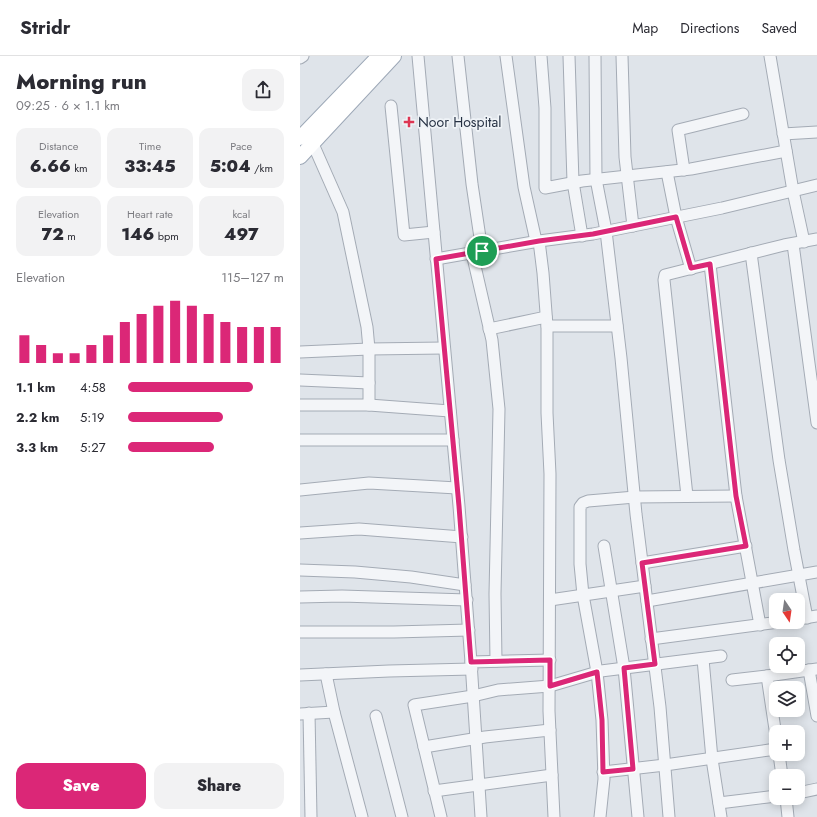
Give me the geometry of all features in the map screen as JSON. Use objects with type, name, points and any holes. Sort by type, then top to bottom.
[{"type":"main road","points":[[300,157],[306,141],[379,56]]},
{"type":"main road","points":[[306,141],[394,56]]},
{"type":"street","points":[[418,56],[466,585],[481,817]]},
{"type":"street","points":[[458,56],[472,184],[477,252],[492,340],[499,409],[495,594],[496,661]]},
{"type":"street","points":[[506,56],[524,187],[543,273],[546,322],[547,413],[550,474],[550,730],[554,817]]},
{"type":"street","points":[[541,56],[545,108],[545,188],[596,179],[684,170],[786,151]]},
{"type":"street","points":[[569,56],[573,182],[582,236]]},
{"type":"street","points":[[595,56],[596,179],[606,232],[617,326],[642,563],[660,707],[669,817]]},
{"type":"street","points":[[622,56],[624,142],[633,226]]},
{"type":"street","points":[[770,56],[793,191],[817,423]]},
{"type":"street","points":[[391,106],[404,235],[434,232]]},
{"type":"street","points":[[684,170],[678,130],[743,114]]},
{"type":"street","points":[[783,134],[817,132]]},
{"type":"street","points":[[306,141],[343,212],[367,327],[369,349],[369,405]]},
{"type":"street","points":[[667,172],[676,217],[691,268]]},
{"type":"street","points":[[436,259],[537,241],[606,232],[722,208],[817,185]]},
{"type":"street","points":[[687,496],[664,280],[665,275],[817,239]]},
{"type":"street","points":[[751,254],[779,460],[807,618]]},
{"type":"street","points":[[710,264],[736,496],[760,625]]},
{"type":"street","points":[[489,329],[546,322],[617,326]]},
{"type":"street","points":[[300,352],[444,348]]},
{"type":"street","points":[[300,380],[369,383]]},
{"type":"street","points":[[300,406],[369,405],[450,412]]},
{"type":"street","points":[[300,440],[453,440]]},
{"type":"street","points":[[300,490],[369,483],[457,488]]},
{"type":"street","points":[[600,817],[603,772],[602,720],[597,672],[582,595],[579,557],[580,507],[588,500],[635,497],[736,496]]},
{"type":"street","points":[[300,533],[358,529],[462,537]]},
{"type":"street","points":[[604,546],[624,668],[638,817]]},
{"type":"street","points":[[642,563],[746,546]]},
{"type":"street","points":[[300,570],[355,572],[403,576],[466,585]]},
{"type":"street","points":[[647,601],[817,572]]},
{"type":"street","points":[[550,600],[645,586]]},
{"type":"street","points":[[300,597],[342,596],[467,600]]},
{"type":"street","points":[[651,640],[769,624]]},
{"type":"street","points":[[300,632],[469,630]]},
{"type":"street","points":[[441,817],[414,705],[473,696],[498,690],[550,686],[597,672],[721,656]]},
{"type":"street","points":[[702,659],[712,758],[720,817]]},
{"type":"street","points":[[300,676],[472,666],[496,661],[550,660]]},
{"type":"street","points":[[732,680],[813,670],[817,716]]},
{"type":"street","points":[[326,674],[334,712],[362,817]]},
{"type":"street","points":[[767,676],[774,725]]},
{"type":"street","points":[[312,817],[305,713],[334,712]]},
{"type":"street","points":[[376,716],[402,817]]},
{"type":"street","points":[[424,747],[550,730]]},
{"type":"street","points":[[603,772],[665,765],[769,750]]},
{"type":"street","points":[[434,791],[552,775]]},
{"type":"street","points":[[805,792],[817,790]]},
{"type":"street","points":[[719,803],[769,797]]},
{"type":"street","points":[[787,805],[788,817]]},
{"type":"place","name":"Noor Hospital","points":[[409,122]]},
{"type":"route","points":[[676,217],[691,268],[710,264],[736,496],[746,546],[642,563],[655,664],[624,668],[633,769],[603,772],[602,720],[597,672],[550,686],[550,660],[471,662],[459,506],[436,259],[482,251],[539,241],[593,234],[676,217]]}]
